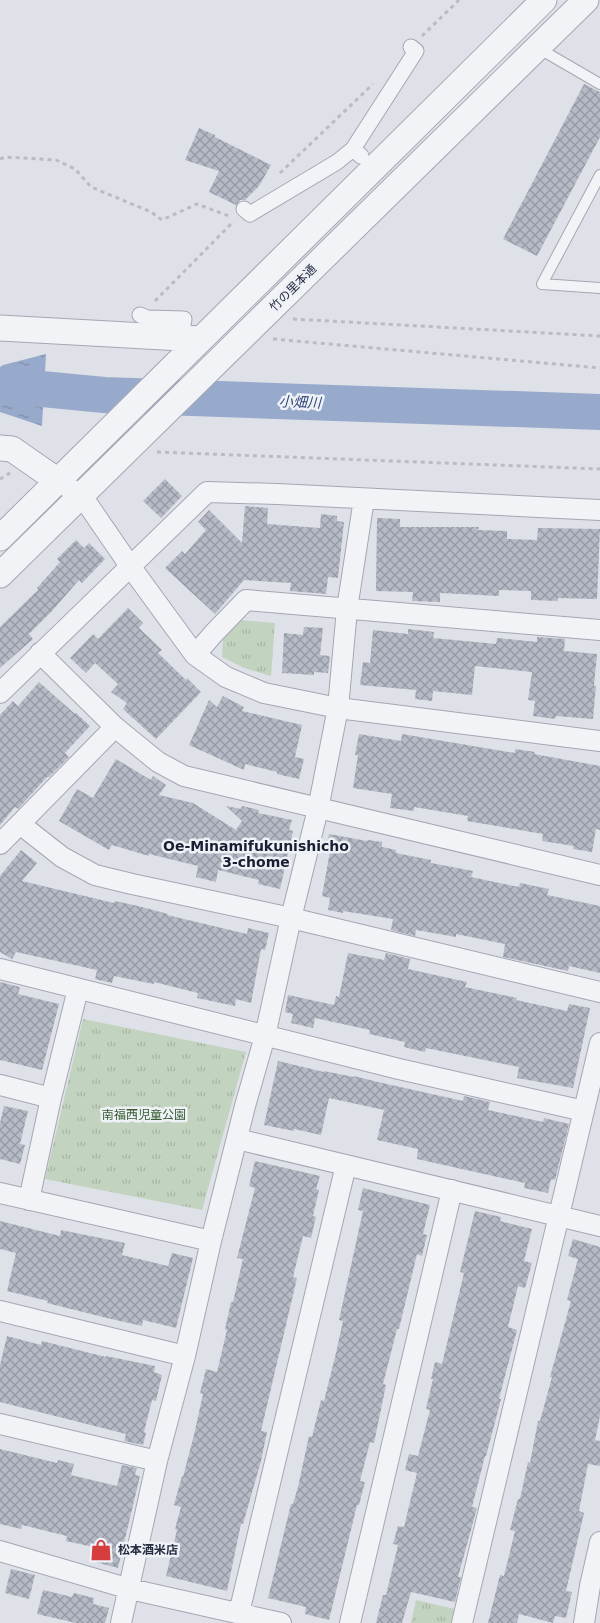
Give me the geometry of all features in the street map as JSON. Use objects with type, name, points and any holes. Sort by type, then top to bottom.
[{"type":"street","points":[[0,538],[77,461],[192,332],[544,0]]},
{"type":"street","name":"竹の里本通","points":[[0,576],[586,0]]},
{"type":"street","points":[[244,209],[250,214],[357,152],[416,52],[411,47]]},
{"type":"street","points":[[140,316],[147,318],[184,319],[192,332]]},
{"type":"street","points":[[0,328],[192,332]]},
{"type":"street","points":[[0,448],[12,449],[82,496],[195,655],[226,677],[264,693],[338,708],[600,741]]},
{"type":"street","points":[[0,693],[207,492],[600,510]]},
{"type":"street","points":[[121,1623],[157,1462],[185,1356],[237,1139],[265,1036],[291,918],[318,809],[338,708],[347,609],[364,499]]},
{"type":"street","points":[[195,655],[246,600],[600,630]]},
{"type":"street","points":[[40,653],[115,726],[158,762],[184,776],[600,875]]},
{"type":"street","points":[[0,844],[115,726]]},
{"type":"street","points":[[20,824],[62,857],[95,875],[291,918],[600,992]]},
{"type":"street","points":[[0,969],[399,1069],[584,1110]]},
{"type":"street","points":[[29,1200],[51,1098],[78,989]]},
{"type":"street","points":[[462,1623],[600,1043]]},
{"type":"street","points":[[0,1085],[51,1098]]},
{"type":"street","points":[[237,1139],[600,1226]]},
{"type":"street","points":[[239,1613],[346,1166]]},
{"type":"street","points":[[350,1623],[452,1190]]},
{"type":"street","points":[[0,1193],[211,1242]]},
{"type":"street","points":[[0,1311],[185,1356]]},
{"type":"street","points":[[0,1424],[157,1462]]},
{"type":"street","points":[[584,1623],[600,1542]]},
{"type":"street","points":[[0,1551],[130,1588],[281,1623]]},
{"type":"lane","points":[[538,48],[600,84]]},
{"type":"lane","points":[[600,175],[542,284],[600,288]]},
{"type":"path","points":[[411,47],[459,0]]},
{"type":"path","points":[[280,174],[376,80]]},
{"type":"path","points":[[0,159],[5,157],[56,160],[75,169],[91,187],[151,212],[162,220],[197,204],[236,218],[140,316]]},
{"type":"path","points":[[290,319],[600,336]]},
{"type":"path","points":[[270,339],[600,368]]},
{"type":"path","points":[[156,452],[600,469]]},
{"type":"green space","points":[[239,620],[275,623],[271,676],[244,668],[222,657],[223,637]]},
{"type":"green space","name":"南福西児童公園","points":[[83,1019],[246,1052],[202,1210],[45,1179]]},
{"type":"green space","points":[[416,1600],[459,1610],[456,1623],[411,1623]]},
{"type":"water","points":[[46,354],[42,426],[0,412],[0,367]]},
{"type":"building","points":[[584,84],[600,92],[600,137],[537,256],[503,239]]},
{"type":"building","points":[[199,128],[271,165],[259,186],[245,200],[240,200],[236,205],[209,192],[219,171],[185,160]]},
{"type":"building","points":[[165,479],[182,496],[161,518],[143,501]]},
{"type":"building","points":[[245,506],[268,508],[267,524],[320,528],[321,514],[337,516],[337,521],[344,522],[338,578],[328,577],[326,594],[290,591],[291,583],[244,580],[215,614],[165,568],[182,551],[185,554],[206,530],[198,522],[209,510],[242,543]]},
{"type":"building","points":[[377,518],[400,519],[400,527],[479,527],[478,530],[507,531],[507,539],[537,540],[538,528],[600,529],[597,599],[558,598],[558,601],[531,600],[531,591],[499,590],[499,596],[440,593],[440,602],[412,601],[413,592],[376,591]]},
{"type":"building","points":[[76,540],[84,548],[89,543],[105,559],[82,583],[79,580],[29,634],[33,639],[0,668],[0,627],[38,590],[37,588],[60,562],[57,559]]},
{"type":"building","points":[[128,608],[143,623],[139,628],[162,650],[158,653],[201,692],[156,739],[123,709],[127,703],[111,692],[118,684],[95,663],[86,673],[70,658],[93,634],[98,639]]},
{"type":"building","points":[[304,627],[323,628],[320,655],[330,656],[328,673],[314,672],[314,675],[282,673],[284,633],[303,635]]},
{"type":"building","points":[[408,629],[434,632],[433,638],[496,644],[497,638],[537,642],[537,637],[565,639],[564,651],[597,654],[593,719],[556,716],[555,719],[533,716],[535,701],[528,700],[532,672],[475,666],[472,695],[433,691],[432,701],[415,699],[416,690],[360,685],[363,662],[370,663],[373,630],[408,634]]},
{"type":"building","points":[[39,682],[90,726],[65,753],[69,757],[47,777],[18,809],[15,807],[0,825],[0,715],[13,701],[18,706]]},
{"type":"building","points":[[223,696],[244,707],[242,711],[302,725],[295,757],[304,759],[299,779],[245,764],[244,770],[189,745],[209,700],[217,707]]},
{"type":"building","points":[[359,734],[401,741],[402,734],[515,753],[515,749],[600,766],[600,830],[596,829],[592,852],[573,849],[574,846],[542,841],[543,834],[467,821],[468,816],[414,807],[414,811],[390,808],[392,794],[353,788],[358,755],[355,755]]},
{"type":"building","points":[[116,759],[151,780],[153,776],[166,785],[159,795],[193,803],[236,830],[242,821],[226,806],[241,809],[242,806],[259,810],[258,813],[292,820],[289,830],[293,831],[280,889],[258,884],[259,880],[218,870],[216,882],[196,877],[198,866],[149,854],[149,856],[112,845],[109,850],[59,821],[77,789],[93,798]]},
{"type":"building","points":[[329,834],[382,842],[382,847],[396,850],[396,853],[431,860],[431,863],[473,871],[471,877],[519,887],[520,883],[549,889],[547,895],[600,906],[600,973],[569,966],[568,971],[503,957],[505,944],[456,934],[456,937],[416,930],[415,936],[391,930],[393,919],[328,910],[330,898],[322,896],[330,851],[326,850]]},
{"type":"building","points":[[21,850],[37,863],[22,881],[114,903],[115,901],[138,906],[167,915],[247,934],[248,928],[269,933],[265,950],[261,949],[251,1003],[236,999],[235,1006],[197,998],[198,993],[154,982],[154,984],[114,976],[112,983],[95,979],[97,970],[16,952],[12,959],[0,952],[0,876]]},
{"type":"building","points":[[348,953],[384,960],[386,953],[410,959],[408,969],[467,982],[465,987],[517,998],[516,1000],[567,1011],[569,1004],[590,1008],[573,1088],[517,1078],[519,1067],[426,1048],[425,1052],[404,1047],[405,1042],[369,1034],[370,1030],[315,1018],[313,1028],[291,1023],[293,1014],[285,1012],[288,995],[334,1005],[336,996],[339,997]]},
{"type":"building","points":[[0,982],[20,987],[18,994],[59,1004],[42,1070],[0,1060]]},
{"type":"building","points":[[278,1061],[463,1101],[464,1096],[490,1102],[488,1110],[543,1122],[544,1118],[569,1124],[555,1180],[551,1179],[548,1193],[524,1188],[525,1183],[417,1159],[418,1149],[377,1140],[384,1110],[329,1098],[321,1135],[264,1125]]},
{"type":"building","points":[[4,1106],[28,1111],[20,1144],[25,1145],[20,1164],[0,1159],[0,1123]]},
{"type":"building","points":[[255,1161],[320,1176],[316,1189],[319,1190],[313,1216],[316,1217],[311,1238],[303,1236],[293,1277],[297,1278],[261,1431],[267,1432],[261,1461],[243,1524],[241,1524],[227,1591],[166,1576],[181,1507],[174,1505],[194,1435],[203,1394],[200,1393],[206,1369],[217,1372],[227,1330],[225,1329],[231,1302],[233,1302],[243,1259],[237,1258],[255,1188],[249,1186]]},
{"type":"building","points":[[363,1188],[430,1205],[423,1234],[427,1235],[422,1256],[417,1254],[399,1329],[397,1329],[383,1384],[386,1385],[374,1443],[370,1442],[360,1481],[365,1482],[359,1505],[357,1505],[329,1620],[305,1614],[306,1607],[268,1598],[291,1504],[293,1504],[298,1487],[309,1436],[312,1437],[321,1400],[324,1401],[336,1353],[343,1321],[339,1320],[363,1211],[358,1210]]},
{"type":"building","points":[[475,1211],[501,1217],[500,1221],[532,1229],[524,1261],[532,1263],[525,1288],[518,1286],[508,1327],[517,1330],[472,1507],[477,1508],[458,1577],[461,1577],[455,1602],[411,1592],[402,1623],[376,1623],[383,1595],[386,1595],[398,1545],[393,1544],[398,1526],[404,1527],[417,1473],[405,1470],[409,1454],[418,1456],[430,1410],[426,1409],[433,1379],[431,1379],[435,1362],[442,1364],[464,1273],[460,1272]]},
{"type":"building","points":[[0,1221],[60,1236],[61,1230],[125,1243],[122,1255],[168,1266],[172,1253],[193,1258],[176,1328],[143,1320],[142,1326],[47,1303],[48,1301],[7,1291],[16,1253],[0,1249]]},
{"type":"building","points":[[573,1239],[600,1247],[600,1416],[595,1440],[600,1441],[600,1466],[588,1464],[579,1511],[584,1513],[566,1591],[572,1592],[566,1618],[555,1616],[553,1623],[519,1614],[517,1623],[488,1623],[500,1575],[504,1576],[515,1531],[510,1530],[518,1499],[520,1499],[528,1462],[530,1463],[538,1421],[540,1421],[571,1301],[567,1300],[578,1259],[568,1256]]},
{"type":"building","points":[[7,1336],[41,1345],[42,1341],[106,1357],[155,1366],[154,1372],[162,1375],[156,1401],[152,1400],[144,1432],[146,1433],[143,1445],[124,1441],[126,1434],[0,1402],[0,1365]]},
{"type":"building","points":[[0,1449],[57,1463],[58,1460],[74,1464],[71,1475],[117,1486],[122,1465],[137,1468],[135,1475],[140,1476],[118,1568],[95,1562],[98,1548],[66,1541],[67,1536],[22,1525],[21,1529],[0,1524]]},
{"type":"building","points":[[11,1569],[35,1575],[29,1599],[5,1593]]},
{"type":"building","points":[[43,1590],[72,1597],[74,1593],[94,1598],[93,1604],[109,1608],[105,1623],[76,1623],[37,1614]]},
{"type":"waterway","name":"小畑川","points":[[0,385],[104,395],[600,412]]},
{"type":"place","name":"松本酒米店","points":[[101,1550]]},
{"type":"district","name":"Oe-Minamifukunishicho 3-chome","points":[[256,854]]}]
